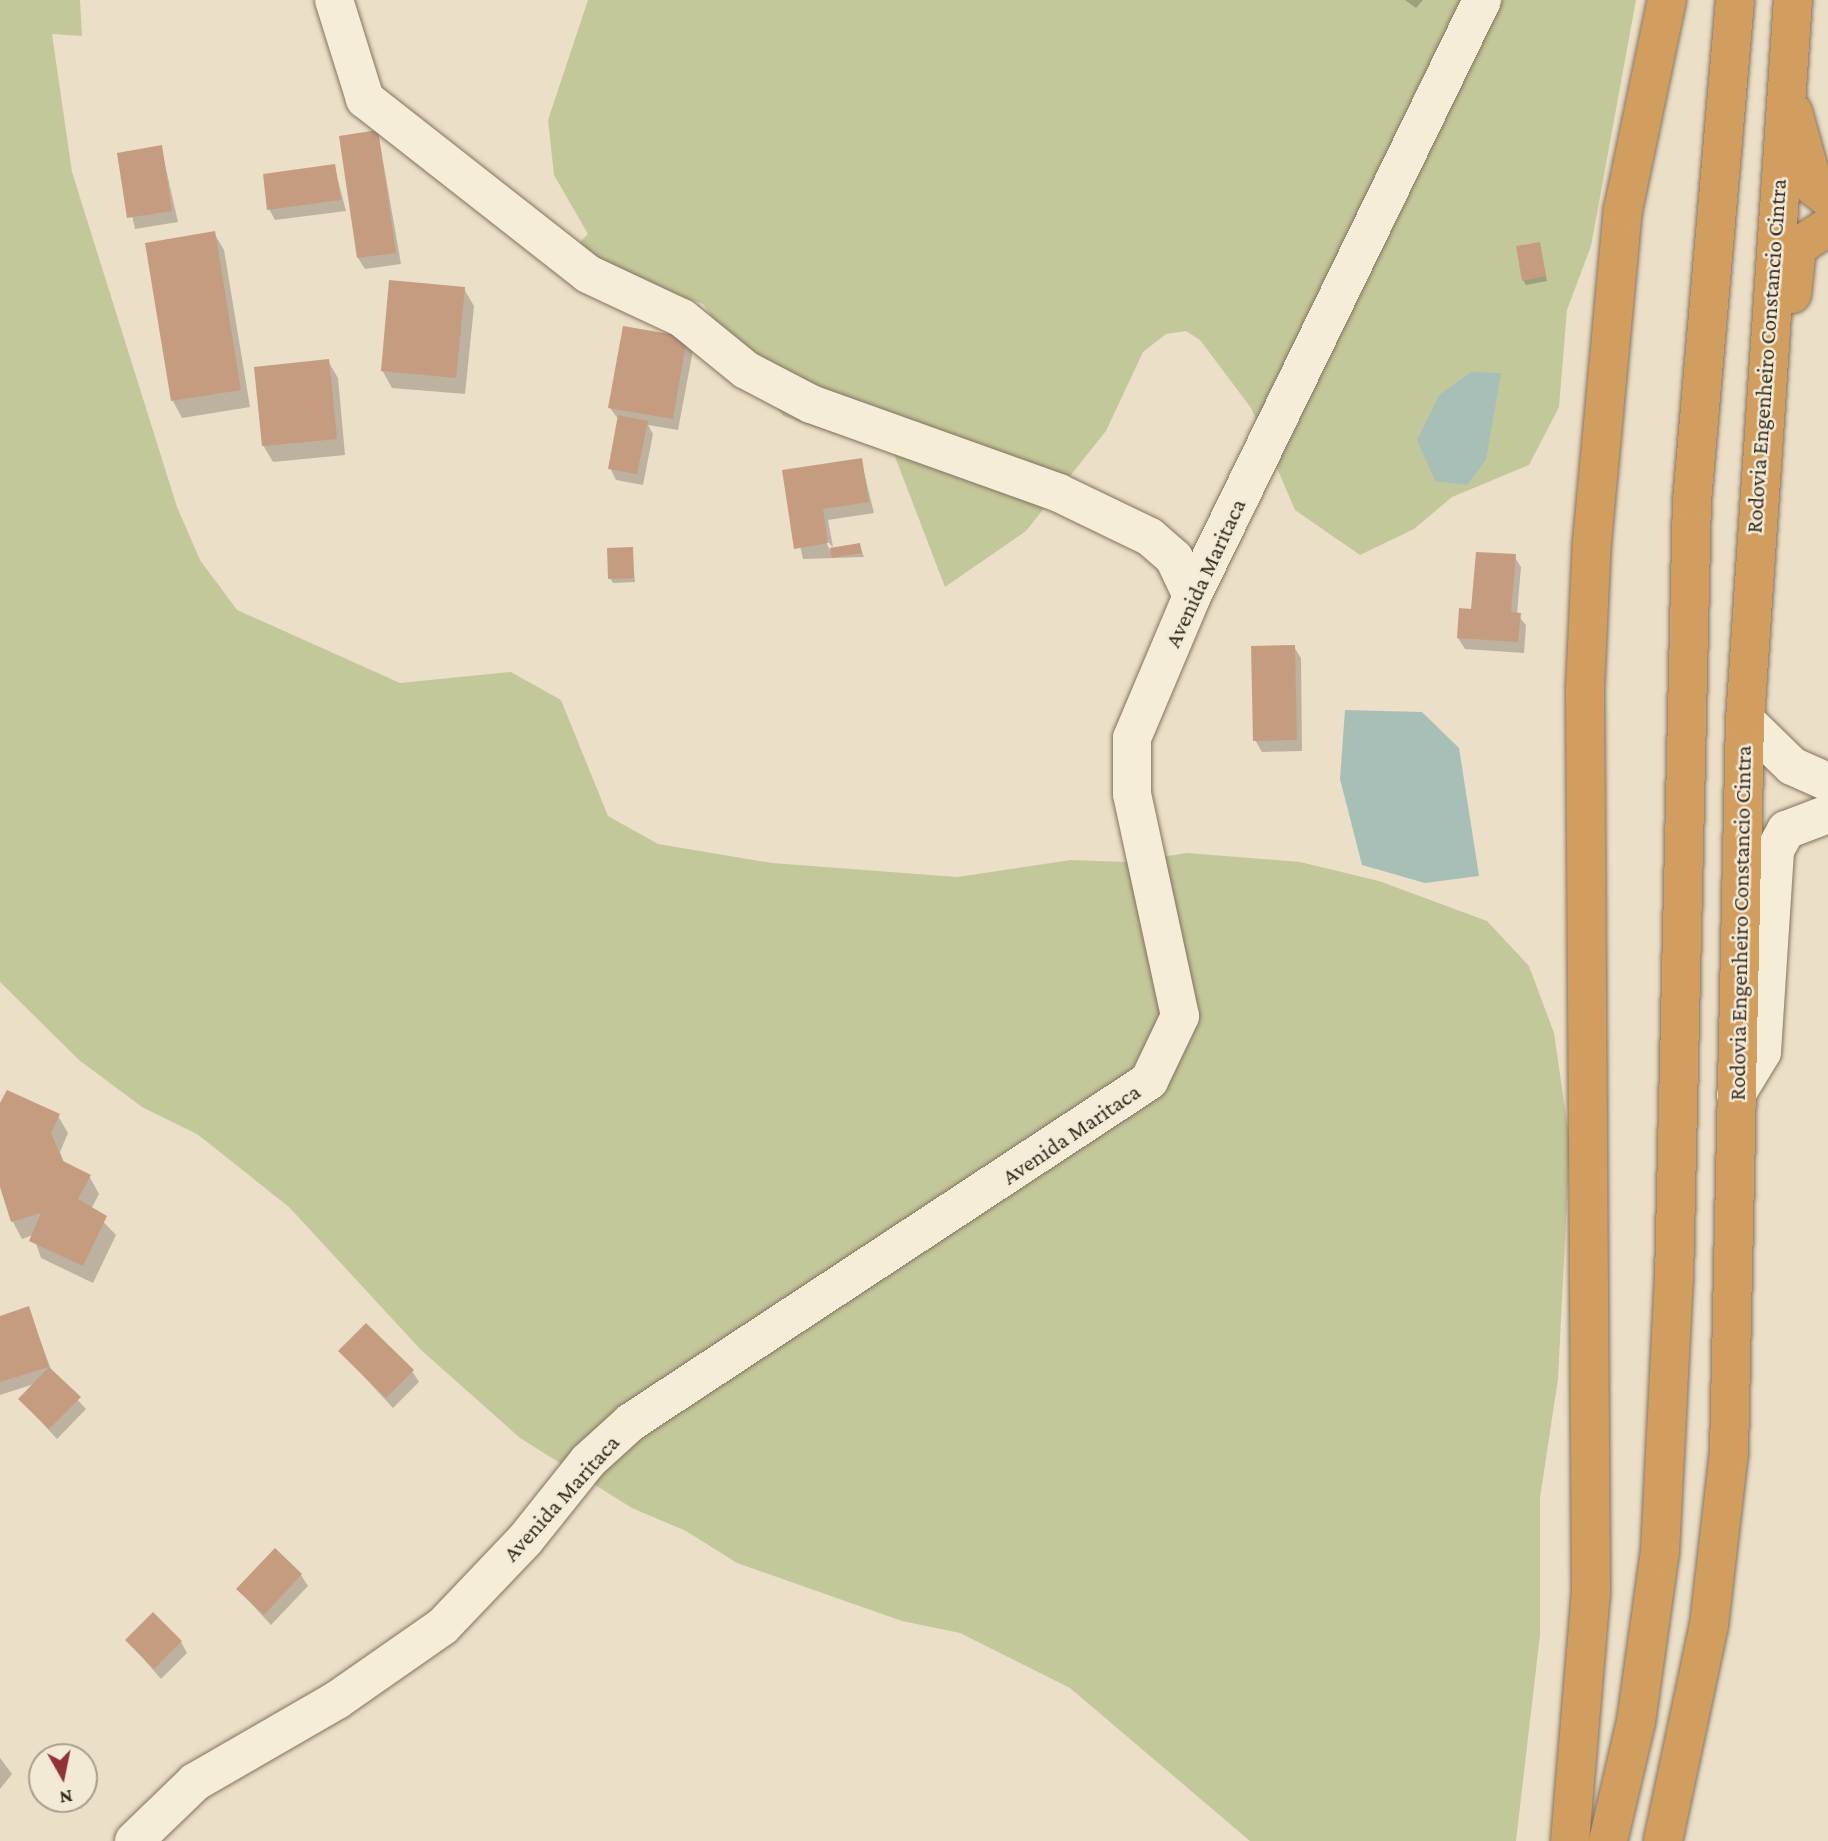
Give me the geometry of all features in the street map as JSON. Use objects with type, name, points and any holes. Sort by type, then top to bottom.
[{"type":"highway","points":[[1570,1841],[1591,1593],[1585,688],[1592,542],[1623,210],[1667,0]]},
{"type":"highway","points":[[1608,1841],[1636,1722],[1660,1552],[1674,1280],[1692,501],[1735,0]]},
{"type":"highway","name":"Rodovia Engenheiro Constancio Cintra","points":[[1663,1841],[1709,1625],[1729,1453],[1745,720],[1784,77],[1793,0]]},
{"type":"highway","points":[[1784,77],[1810,176],[1828,198]]},
{"type":"highway","points":[[1763,404],[1788,358],[1797,247],[1828,228]]},
{"type":"street","points":[[334,0],[365,99],[588,274],[682,318],[746,370],[811,404],[1059,493],[1139,531],[1174,558],[1192,596]]},
{"type":"street","name":"Avenida Maritaca","points":[[134,1841],[195,1782],[337,1700],[443,1626],[525,1540],[588,1461],[631,1422],[1149,1081],[1180,1016],[1132,793],[1132,738],[1192,596],[1482,0]]},
{"type":"street","points":[[1745,720],[1792,766],[1828,782]]},
{"type":"street","points":[[1736,1095],[1762,1052],[1775,850],[1786,830],[1828,814]]},
{"type":"green space","points":[[0,0],[80,0],[82,36],[52,34],[72,172],[177,507],[200,560],[237,610],[400,683],[511,672],[561,700],[608,816],[658,844],[772,863],[957,877],[1071,860],[1127,862],[1187,853],[1300,862],[1379,881],[1487,921],[1529,966],[1554,1033],[1570,1143],[1558,1379],[1540,1498],[1540,1635],[1516,1841],[1250,1841],[1070,1688],[960,1633],[902,1621],[737,1563],[686,1531],[632,1508],[520,1438],[421,1350],[289,1207],[197,1134],[142,1107],[79,1060],[0,982]]},
{"type":"green space","points":[[588,0],[1636,0],[1591,246],[1567,310],[1559,407],[1529,465],[1452,497],[1414,529],[1360,555],[1295,510],[1251,408],[1200,340],[1186,331],[1166,334],[1143,352],[1106,431],[1026,531],[945,587],[894,454],[783,416],[703,304],[567,255],[588,234],[554,175],[548,120]]},
{"type":"water","points":[[1471,372],[1501,373],[1486,460],[1467,485],[1435,481],[1417,440],[1439,395]]},
{"type":"water","points":[[1345,710],[1422,712],[1459,748],[1479,876],[1425,883],[1362,865],[1340,779]]},
{"type":"building","points":[[378,130],[396,253],[357,258],[339,136]]},
{"type":"building","points":[[162,145],[172,211],[127,218],[117,153]]},
{"type":"building","points":[[335,164],[341,200],[267,210],[263,174]]},
{"type":"building","points":[[215,231],[241,390],[171,401],[145,243]]},
{"type":"building","points":[[1540,242],[1546,276],[1522,281],[1516,246]]},
{"type":"building","points":[[389,280],[465,287],[456,378],[381,371]]},
{"type":"building","points":[[623,326],[687,337],[673,419],[608,408]]},
{"type":"building","points":[[329,359],[337,439],[262,446],[254,367]]},
{"type":"building","points":[[618,415],[648,421],[637,474],[608,469]]},
{"type":"building","points":[[862,458],[869,502],[823,509],[828,543],[794,549],[782,470]]},
{"type":"building","points":[[860,543],[862,553],[832,558],[830,548]]},
{"type":"building","points":[[633,547],[634,578],[608,579],[607,548]]},
{"type":"building","points":[[1476,552],[1516,554],[1511,612],[1521,613],[1518,642],[1457,638],[1459,608],[1471,609]]},
{"type":"building","points":[[1295,645],[1297,740],[1253,741],[1251,646]]},
{"type":"building","points":[[7,1090],[60,1114],[51,1133],[63,1161],[91,1175],[78,1199],[107,1216],[83,1266],[29,1241],[41,1213],[11,1222],[0,1187],[0,1103]]},
{"type":"building","points":[[29,1306],[49,1367],[0,1382],[0,1316]]},
{"type":"building","points":[[366,1323],[414,1370],[386,1398],[338,1351]]},
{"type":"building","points":[[49,1367],[81,1397],[49,1429],[18,1399]]},
{"type":"building","points":[[275,1548],[302,1574],[264,1615],[236,1589]]},
{"type":"building","points":[[153,1612],[182,1641],[154,1669],[125,1640]]}]
